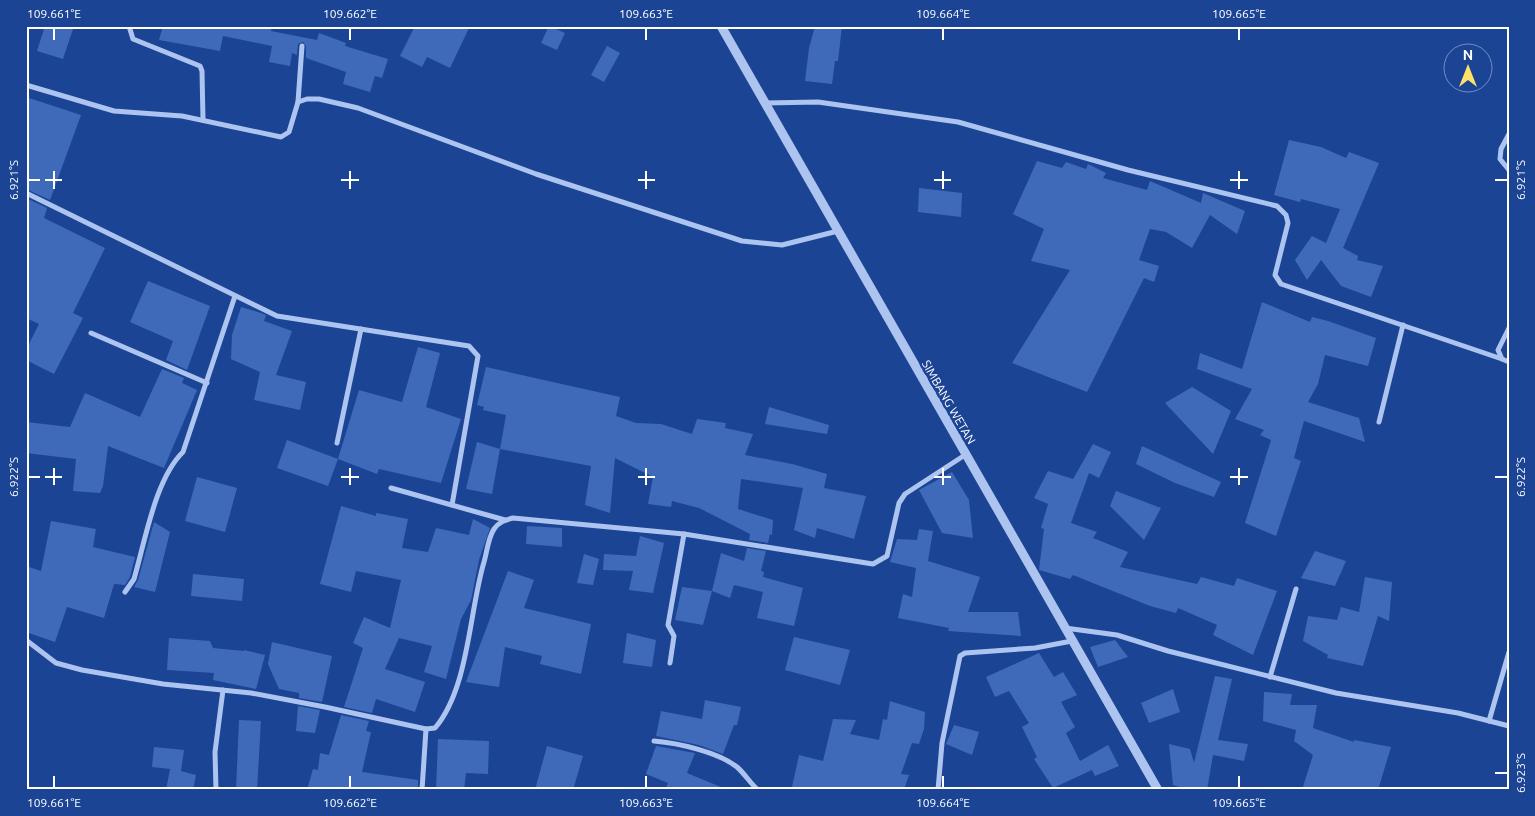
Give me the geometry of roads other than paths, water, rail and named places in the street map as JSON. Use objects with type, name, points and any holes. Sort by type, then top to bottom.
[{"type":"street","points":[[129,26],[133,39],[200,66],[203,120]]},
{"type":"street","name":"SIMBANG WETAN","points":[[721,26],[1158,790]]},
{"type":"street","points":[[26,85],[114,111],[203,120],[281,137],[289,132],[298,102],[302,46]]},
{"type":"street","points":[[298,102],[307,99],[320,99],[358,108],[536,174],[742,241],[782,245],[838,231]]},
{"type":"street","points":[[765,103],[818,102],[958,122],[1128,170],[1277,206],[1286,215],[1288,224],[1275,275],[1281,284],[1509,362]]},
{"type":"street","points":[[1509,134],[1501,149],[1500,159],[1509,170]]},
{"type":"street","points":[[26,193],[277,316],[469,346],[478,356],[452,505]]},
{"type":"street","points":[[125,592],[134,579],[162,484],[171,465],[184,452],[235,296]]},
{"type":"street","points":[[1379,422],[1403,325]]},
{"type":"street","points":[[1502,359],[1498,350],[1509,328]]},
{"type":"street","points":[[337,443],[361,329]]},
{"type":"street","points":[[91,333],[208,383]]},
{"type":"street","points":[[26,640],[56,663],[82,670],[163,684],[223,690],[325,706],[426,729],[435,728],[450,708],[465,652],[480,574],[493,531],[505,520],[513,518],[684,534],[873,564],[887,556],[899,503],[905,494],[965,455]]},
{"type":"street","points":[[391,488],[505,520]]},
{"type":"street","points":[[670,663],[674,636],[668,625],[684,534]]},
{"type":"street","points":[[1270,676],[1296,589]]},
{"type":"street","points":[[1065,628],[1117,635],[1336,693],[1458,713],[1509,726]]},
{"type":"street","points":[[938,790],[942,743],[960,656],[965,653],[1047,646],[1072,641]]},
{"type":"street","points":[[1489,721],[1509,652]]},
{"type":"street","points":[[216,790],[215,752],[223,690]]},
{"type":"street","points":[[422,790],[426,729]]},
{"type":"street","points":[[654,741],[680,745],[735,765],[758,790]]}]
